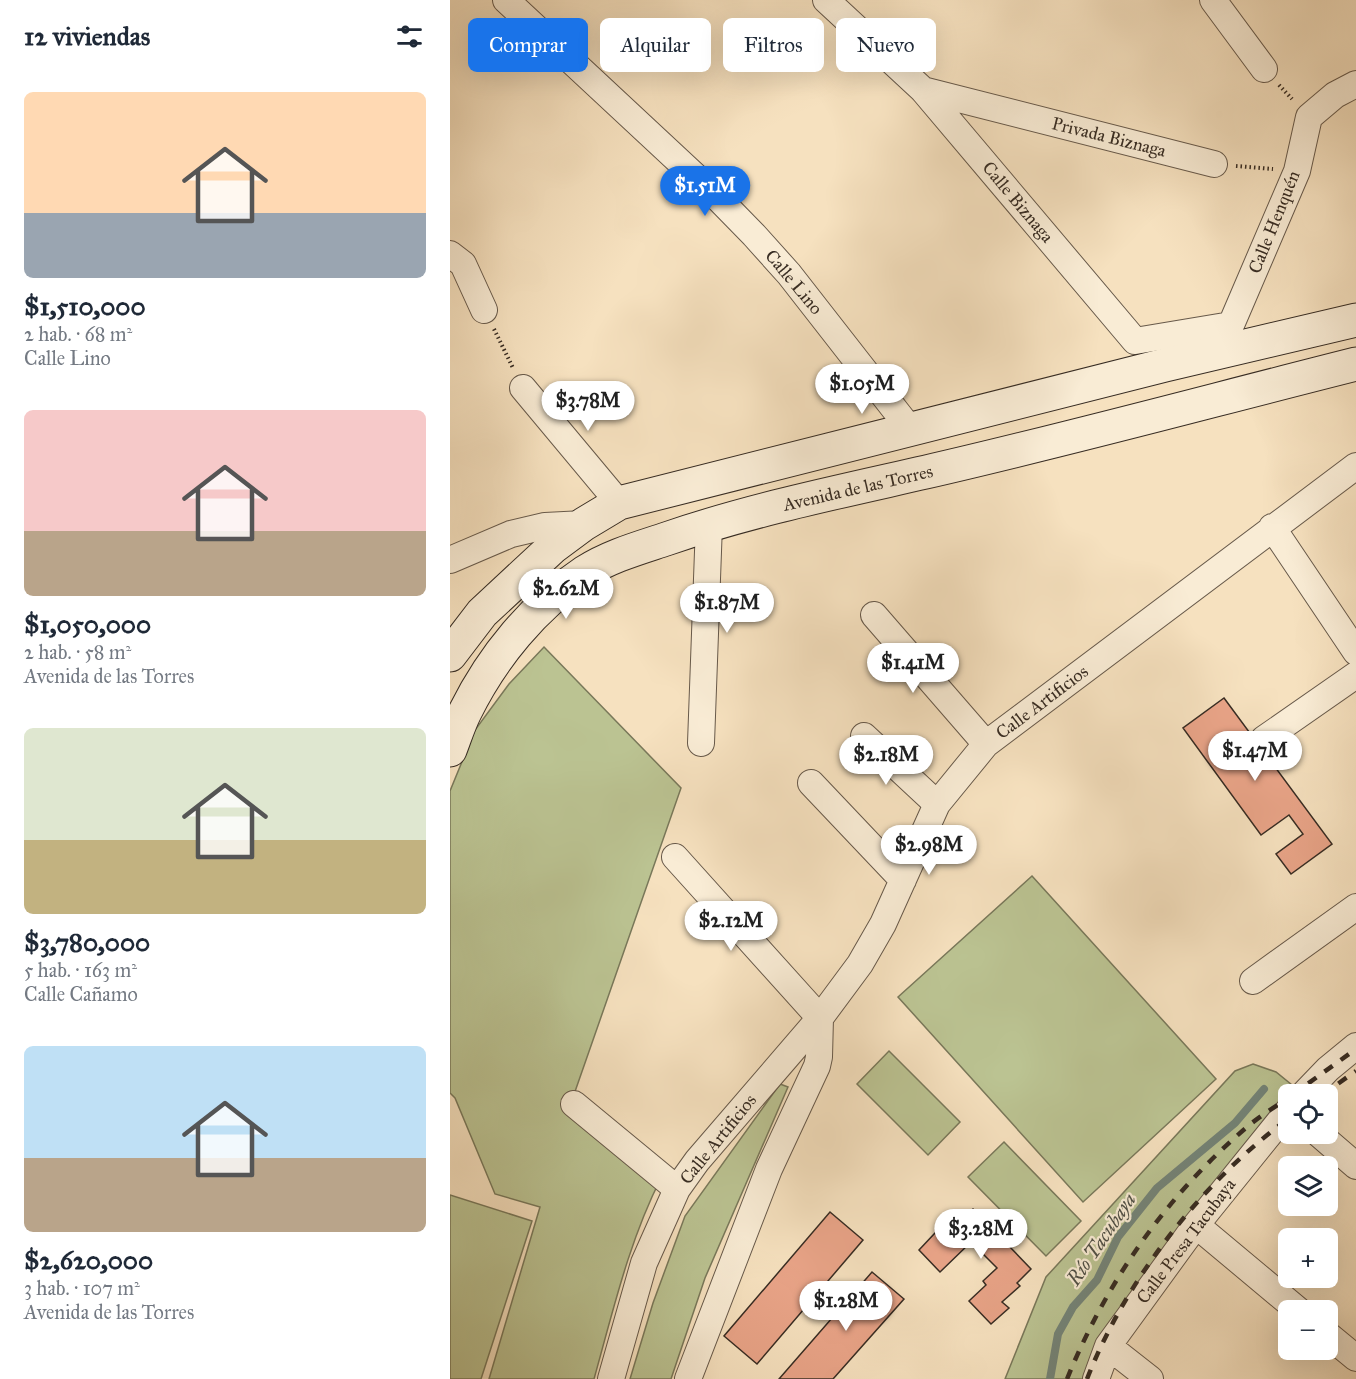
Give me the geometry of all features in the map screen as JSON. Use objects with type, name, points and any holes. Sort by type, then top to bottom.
[{"type":"street","name":"Calle Lino","points":[[506,0],[711,191],[754,235],[789,274],[910,429]]},
{"type":"street","name":"Calle Biznaga","points":[[826,0],[923,90],[1135,341],[1231,325]]},
{"type":"street","points":[[1213,0],[1264,69]]},
{"type":"street","points":[[1309,117],[1335,95],[1356,84]]},
{"type":"street","name":"Privada Biznaga","points":[[923,90],[1214,164]]},
{"type":"street","name":"Calle Henquén","points":[[1231,325],[1297,171],[1309,117]]},
{"type":"street","points":[[454,264],[484,310]]},
{"type":"street","points":[[450,655],[482,612],[553,547],[584,524],[619,503],[1165,365],[1356,320]]},
{"type":"street","name":"Avenida de las Torres","points":[[450,750],[464,713],[489,670],[521,629],[554,596],[586,572],[622,554],[709,524],[1356,364]]},
{"type":"street","points":[[523,388],[619,503]]},
{"type":"street","points":[[807,455],[812,498]]},
{"type":"street","name":"Calle Artificios","points":[[611,1379],[644,1263],[677,1189],[697,1161],[820,1018],[860,964],[883,924],[938,804],[986,744],[1356,466]]},
{"type":"street","points":[[450,560],[511,534],[545,526],[584,524]]},
{"type":"street","points":[[701,743],[709,524]]},
{"type":"street","points":[[1272,527],[1356,652]]},
{"type":"street","points":[[874,615],[986,744]]},
{"type":"street","points":[[1264,739],[1356,675]]},
{"type":"street","points":[[864,736],[938,804]]},
{"type":"street","points":[[811,783],[903,880]]},
{"type":"street","points":[[675,857],[820,1018],[817,1066],[769,1169],[688,1379]]},
{"type":"street","points":[[1253,981],[1356,907]]},
{"type":"street","points":[[1314,1084],[1356,1046]]},
{"type":"street","points":[[574,1104],[677,1189]]},
{"type":"street","name":"Calle Presa Tacubaya","points":[[1096,1379],[1108,1346],[1196,1225],[1278,1123]]},
{"type":"street","points":[[1331,1144],[1356,1166]]},
{"type":"street","points":[[1196,1225],[1286,1300]]},
{"type":"street","points":[[1338,1344],[1356,1359]]},
{"type":"street","points":[[1108,1346],[1149,1379]]},
{"type":"path","points":[[1264,69],[1309,117]]},
{"type":"path","points":[[1214,164],[1297,171]]},
{"type":"path","points":[[484,310],[523,388]]},
{"type":"green space","points":[[544,647],[681,788],[571,1103],[661,1178],[631,1251],[594,1379],[489,1379],[540,1207],[495,1194],[455,1098],[450,1093],[450,791],[475,730],[509,684]]},
{"type":"green space","points":[[1032,876],[1216,1079],[1083,1202],[898,997]]},
{"type":"green space","points":[[889,1051],[960,1122],[928,1155],[857,1084]]},
{"type":"green space","points":[[1253,1064],[1276,1072],[1291,1084],[1278,1084],[1278,1113],[1090,1379],[1005,1379],[1046,1277],[1235,1071]]},
{"type":"green space","points":[[780,1084],[788,1087],[705,1278],[671,1379],[630,1379],[653,1303],[685,1216]]},
{"type":"green space","points":[[1004,1142],[1081,1221],[1046,1256],[968,1177]]},
{"type":"green space","points":[[450,1195],[532,1221],[481,1379],[450,1379]]},
{"type":"building","points":[[1224,698],[1332,844],[1291,874],[1276,854],[1303,834],[1289,815],[1261,835],[1183,728]]},
{"type":"building","points":[[973,1209],[988,1225],[993,1220],[1014,1241],[1009,1246],[1031,1269],[1017,1283],[1020,1286],[1002,1302],[1009,1308],[991,1324],[969,1301],[986,1285],[983,1281],[997,1268],[971,1242],[940,1272],[919,1250],[936,1232],[939,1236],[956,1220],[958,1223]]},
{"type":"building","points":[[830,1212],[863,1240],[757,1364],[724,1336]]},
{"type":"building","points":[[872,1272],[904,1299],[833,1379],[779,1379]]},
{"type":"waterway","name":"Río Tacubaya","points":[[1050,1379],[1058,1334],[1073,1307],[1097,1280],[1118,1237],[1157,1188],[1235,1123],[1264,1089]]},
{"type":"railway","points":[[1307,1084],[1356,1049]]},
{"type":"railway","points":[[1338,1084],[1356,1071]]},
{"type":"railway","points":[[1067,1379],[1083,1343],[1120,1274],[1165,1211],[1218,1154],[1252,1123],[1278,1105]]},
{"type":"railway","points":[[1087,1379],[1123,1305],[1145,1269],[1170,1235],[1226,1172],[1278,1127]]}]
